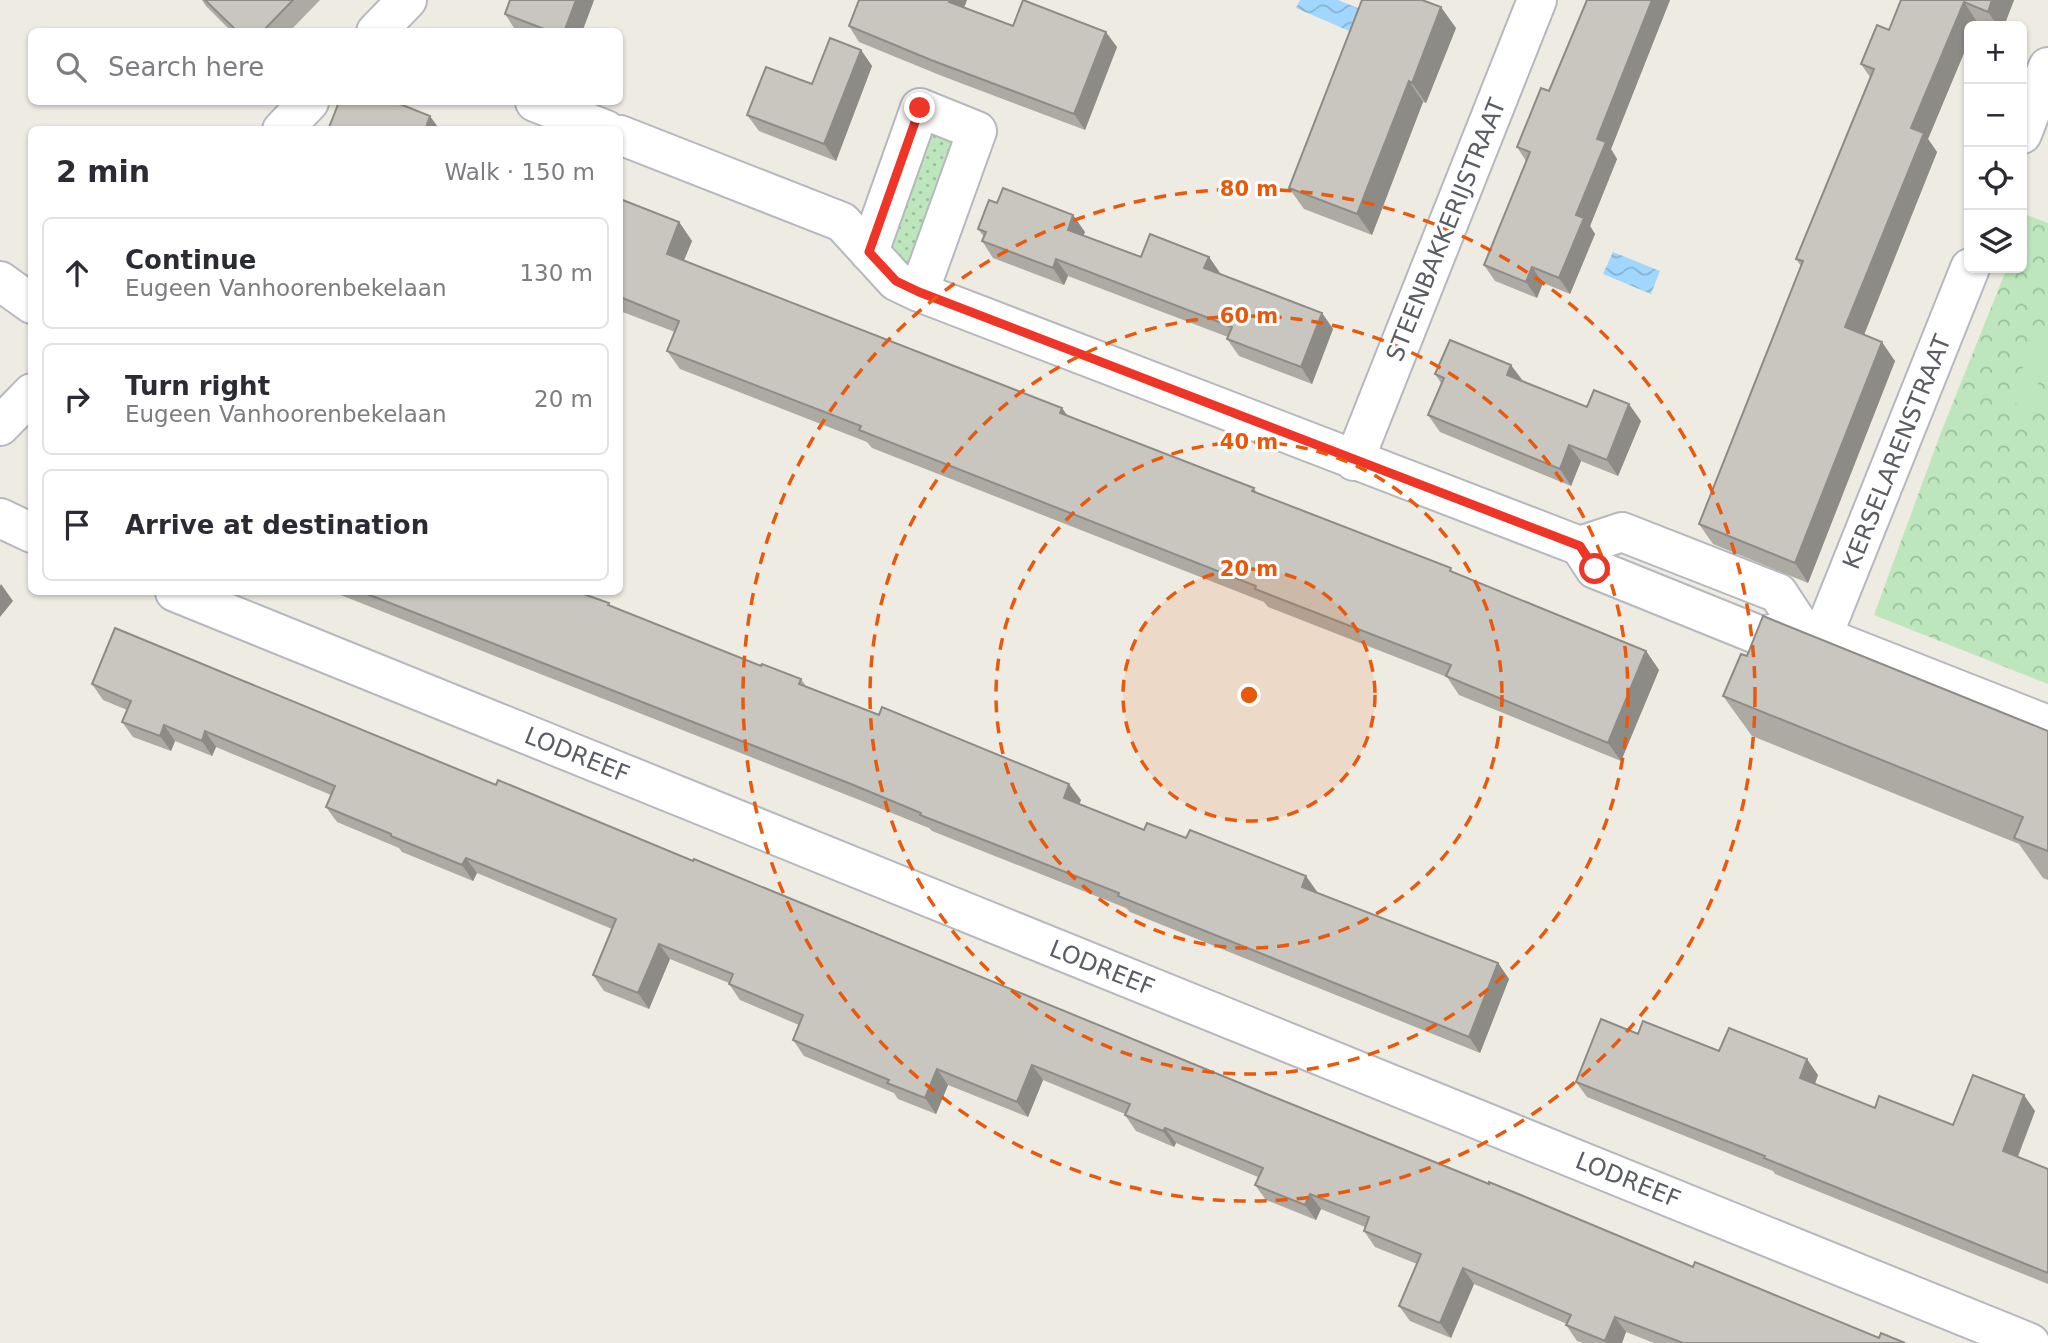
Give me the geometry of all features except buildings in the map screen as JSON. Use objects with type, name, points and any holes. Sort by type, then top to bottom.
[{"type":"street","points":[[380,28],[407,0]]},
{"type":"street","name":"STEENBAKKERIJSTRAAT","points":[[1354,461],[1537,0]]},
{"type":"street","points":[[2027,121],[2048,66]]},
{"type":"street","points":[[286,126],[306,105]]},
{"type":"street","points":[[543,105],[596,126]]},
{"type":"street","points":[[869,252],[920,108],[977,131],[919,292]]},
{"type":"street","points":[[623,136],[842,222],[896,281],[919,292],[1580,546],[1622,531],[1777,593],[1812,632],[2048,725]]},
{"type":"street","name":"KERSELARENSTRAAT","points":[[1812,632],[1968,273]]},
{"type":"street","points":[[0,281],[28,301]]},
{"type":"street","points":[[0,426],[28,397]]},
{"type":"street","points":[[0,518],[28,531]]},
{"type":"street","name":"LODREEF","points":[[182,595],[2030,1343]]},
{"type":"green space","points":[[920,108],[977,131],[919,292],[869,252]]},
{"type":"green space","points":[[2027,215],[2048,223],[2048,684],[1874,615],[1940,435],[2005,273],[2027,273]]},
{"type":"green space","points":[[2037,333],[2048,338],[2048,359],[2028,408],[2009,401]]},
{"type":"water","points":[[1300,0],[1338,0],[1372,14],[1363,37],[1296,8]]},
{"type":"water","points":[[1613,252],[1660,271],[1651,294],[1603,274]]},
{"type":"route","points":[[920,108],[869,252],[896,281],[1354,461],[1580,546],[1595,569]]}]
